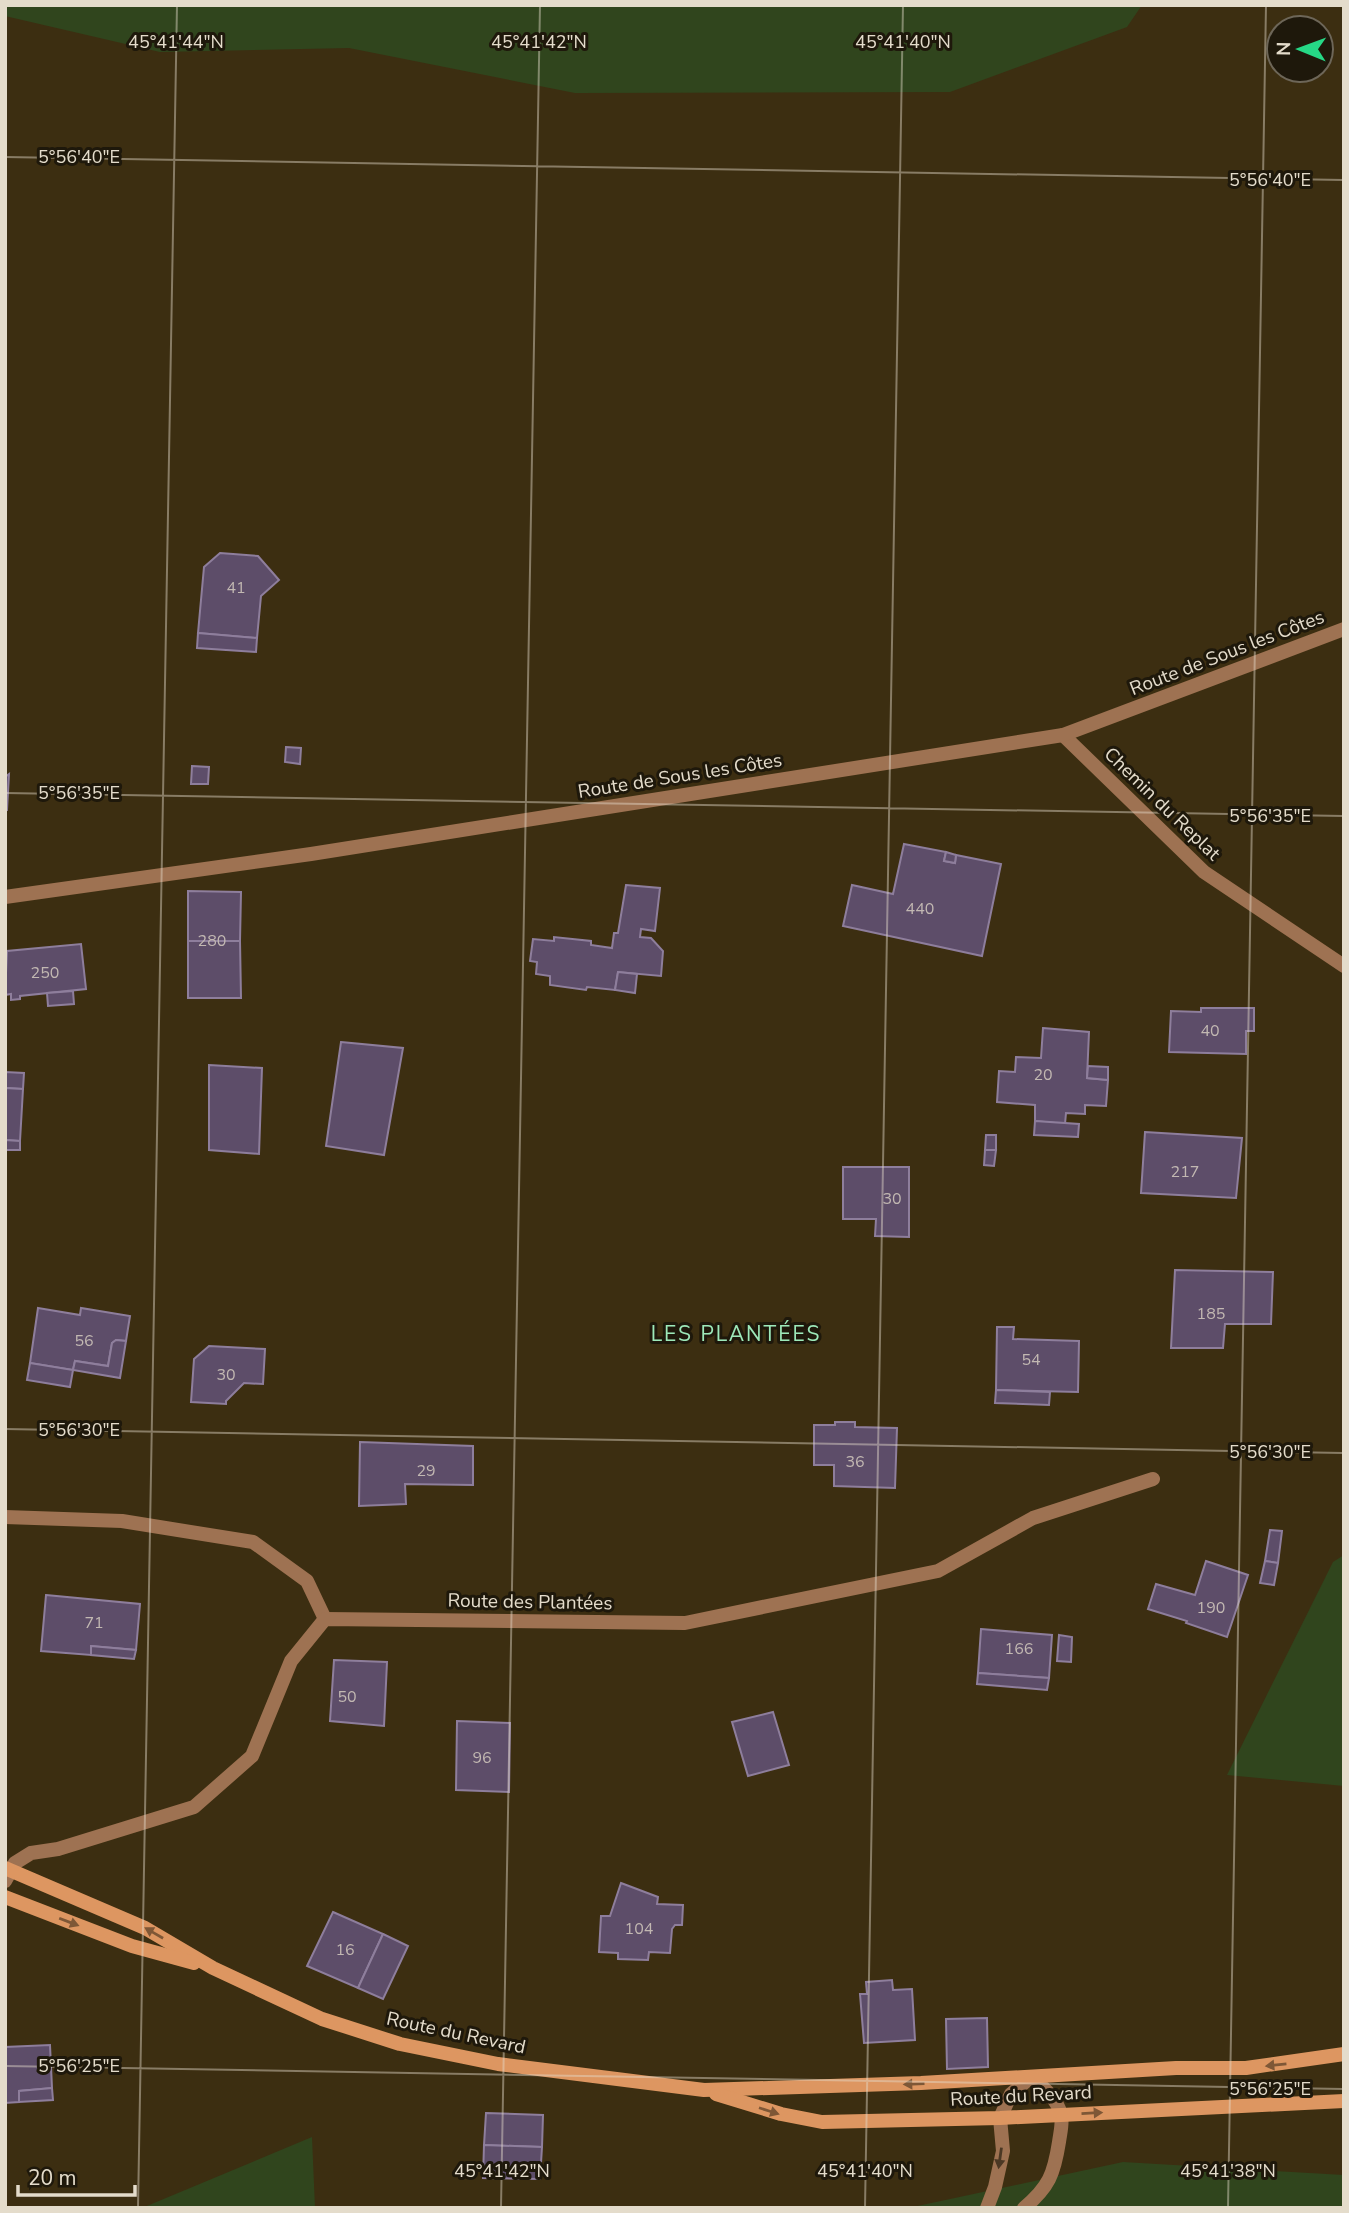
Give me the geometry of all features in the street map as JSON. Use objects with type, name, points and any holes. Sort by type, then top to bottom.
[{"type":"main road","name":"Route du Revard","points":[[7,1873],[145,1928],[213,1968],[321,2019],[400,2044],[498,2064],[704,2090],[921,2083],[1176,2068],[1246,2068],[1344,2054]]},
{"type":"main road","name":"Route du Revard","points":[[5,1897],[132,1946],[213,1968]]},
{"type":"main road","name":"Route du Revard","points":[[704,2090],[781,2114],[822,2122],[1000,2118],[1344,2101]]},
{"type":"street","name":"Route de Sous les Côtes","points":[[5,897],[311,855],[1063,735],[1344,629]]},
{"type":"street","name":"Chemin du Replat","points":[[1063,735],[1204,872],[1344,966]]},
{"type":"street","name":"Route des Plantées","points":[[325,1619],[685,1623],[938,1571],[1032,1518],[1153,1479]]},
{"type":"street","points":[[5,1517],[122,1521],[253,1542],[307,1581],[325,1619],[291,1661],[252,1756],[194,1807],[58,1849],[31,1853],[15,1863],[7,1873]]},
{"type":"street","points":[[987,2208],[1003,2151],[1000,2118],[1011,2094],[1031,2077],[1049,2092],[1061,2114],[1055,2170],[1039,2195],[1024,2208]]},
{"type":"green space","points":[[5,5],[1142,5],[1127,27],[950,92],[575,93],[349,48],[160,52],[5,16]]},
{"type":"green space","points":[[1344,1555],[1344,1786],[1227,1775],[1333,1562]]},
{"type":"green space","points":[[312,2137],[315,2208],[142,2208]]},
{"type":"green space","points":[[1123,2162],[1344,2175],[1344,2208],[908,2208]]},
{"type":"building","points":[[220,553],[258,556],[279,580],[261,596],[257,638],[198,633],[204,567]]},
{"type":"building","points":[[198,633],[257,638],[256,652],[197,648]]},
{"type":"building","points":[[286,747],[301,748],[300,764],[285,762]]},
{"type":"building","points":[[192,766],[209,767],[208,784],[191,784]]},
{"type":"building","points":[[9,774],[7,810],[5,810],[5,777]]},
{"type":"building","points":[[904,844],[946,852],[944,861],[955,863],[956,855],[1001,864],[982,956],[843,926],[852,885],[893,894]]},
{"type":"building","points":[[946,852],[956,855],[955,863],[944,861]]},
{"type":"building","points":[[626,885],[660,888],[655,931],[641,929],[640,937],[651,938],[663,951],[661,976],[618,972],[615,990],[587,987],[586,990],[550,985],[550,976],[536,974],[537,962],[530,961],[533,939],[554,941],[554,937],[591,941],[591,945],[612,948],[614,933],[618,933]]},
{"type":"building","points":[[188,891],[241,892],[240,941],[188,941]]},
{"type":"building","points":[[188,941],[240,941],[241,998],[188,998]]},
{"type":"building","points":[[81,944],[86,989],[20,996],[20,999],[11,1000],[11,994],[5,995],[7,951]]},
{"type":"building","points":[[618,972],[637,974],[635,993],[615,990]]},
{"type":"building","points":[[73,991],[74,1004],[48,1006],[47,993]]},
{"type":"building","points":[[1201,1008],[1254,1008],[1254,1031],[1246,1031],[1246,1054],[1169,1052],[1171,1011],[1201,1012]]},
{"type":"building","points":[[1043,1028],[1089,1032],[1087,1078],[1108,1080],[1106,1106],[1085,1105],[1085,1114],[1066,1113],[1065,1124],[1035,1121],[1035,1105],[997,1102],[999,1071],[1015,1072],[1016,1057],[1041,1058]]},
{"type":"building","points":[[341,1042],[403,1048],[384,1155],[326,1146]]},
{"type":"building","points":[[209,1065],[262,1068],[259,1154],[209,1150]]},
{"type":"building","points":[[1088,1066],[1108,1067],[1108,1080],[1087,1078]]},
{"type":"building","points":[[5,1072],[24,1073],[23,1089],[5,1088]]},
{"type":"building","points":[[5,1088],[23,1089],[20,1141],[5,1140]]},
{"type":"building","points":[[1035,1121],[1079,1124],[1078,1137],[1034,1135]]},
{"type":"building","points":[[1145,1132],[1242,1138],[1236,1198],[1141,1193]]},
{"type":"building","points":[[986,1135],[996,1135],[996,1150],[985,1150]]},
{"type":"building","points":[[5,1140],[20,1141],[20,1150],[5,1150]]},
{"type":"building","points":[[985,1150],[996,1150],[994,1166],[984,1165]]},
{"type":"building","points":[[843,1167],[909,1167],[909,1237],[875,1236],[876,1219],[843,1219]]},
{"type":"building","points":[[1175,1270],[1273,1272],[1271,1324],[1225,1324],[1223,1348],[1171,1348]]},
{"type":"building","points":[[38,1308],[80,1315],[81,1308],[130,1316],[126,1341],[116,1340],[112,1343],[108,1366],[75,1361],[73,1370],[30,1363]]},
{"type":"building","points":[[997,1327],[1014,1327],[1013,1339],[1079,1341],[1078,1392],[996,1390]]},
{"type":"building","points":[[116,1340],[126,1341],[120,1378],[73,1370],[75,1361],[108,1366],[112,1343]]},
{"type":"building","points":[[209,1346],[265,1349],[263,1384],[244,1383],[226,1404],[191,1402],[194,1359]]},
{"type":"building","points":[[30,1363],[73,1370],[70,1387],[27,1380]]},
{"type":"building","points":[[996,1390],[1050,1392],[1049,1405],[995,1403]]},
{"type":"building","points":[[835,1422],[855,1422],[855,1427],[897,1428],[895,1488],[834,1486],[834,1465],[814,1465],[814,1425],[835,1425]]},
{"type":"building","points":[[360,1442],[473,1446],[473,1485],[405,1484],[406,1504],[359,1506]]},
{"type":"building","points":[[1270,1530],[1282,1531],[1278,1563],[1265,1561]]},
{"type":"building","points":[[1206,1561],[1248,1575],[1227,1637],[1148,1609],[1156,1584],[1195,1595]]},
{"type":"building","points":[[1265,1561],[1278,1563],[1274,1585],[1260,1583]]},
{"type":"building","points":[[46,1595],[140,1604],[136,1650],[91,1646],[91,1655],[41,1651]]},
{"type":"building","points":[[981,1629],[1052,1635],[1049,1678],[978,1673]]},
{"type":"building","points":[[1059,1635],[1072,1637],[1071,1662],[1057,1661]]},
{"type":"building","points":[[91,1646],[136,1650],[134,1659],[91,1655]]},
{"type":"building","points":[[334,1660],[387,1662],[384,1726],[330,1721]]},
{"type":"building","points":[[978,1673],[1049,1678],[1047,1690],[977,1684]]},
{"type":"building","points":[[773,1712],[789,1765],[748,1776],[732,1722]]},
{"type":"building","points":[[457,1721],[510,1723],[509,1792],[456,1790]]},
{"type":"building","points":[[621,1883],[658,1897],[657,1904],[683,1905],[682,1925],[675,1925],[672,1929],[670,1953],[649,1952],[648,1960],[618,1959],[618,1953],[599,1952],[601,1916],[610,1916]]},
{"type":"building","points":[[333,1912],[383,1934],[358,1988],[307,1966]]},
{"type":"building","points":[[383,1934],[408,1946],[383,1999],[358,1988]]},
{"type":"building","points":[[892,1980],[893,1990],[912,1989],[915,2040],[864,2043],[860,1994],[867,1994],[866,1982]]},
{"type":"building","points":[[987,2018],[988,2067],[947,2069],[946,2019]]},
{"type":"building","points":[[50,2045],[52,2088],[19,2091],[19,2102],[5,2103],[5,2047]]},
{"type":"building","points":[[52,2088],[53,2100],[19,2102],[19,2091]]},
{"type":"building","points":[[486,2113],[543,2115],[542,2147],[484,2145]]},
{"type":"building","points":[[484,2145],[542,2147],[540,2179],[483,2178]]},
{"type":"district","name":"LES PLANTÉES","points":[[736,1334]]}]
